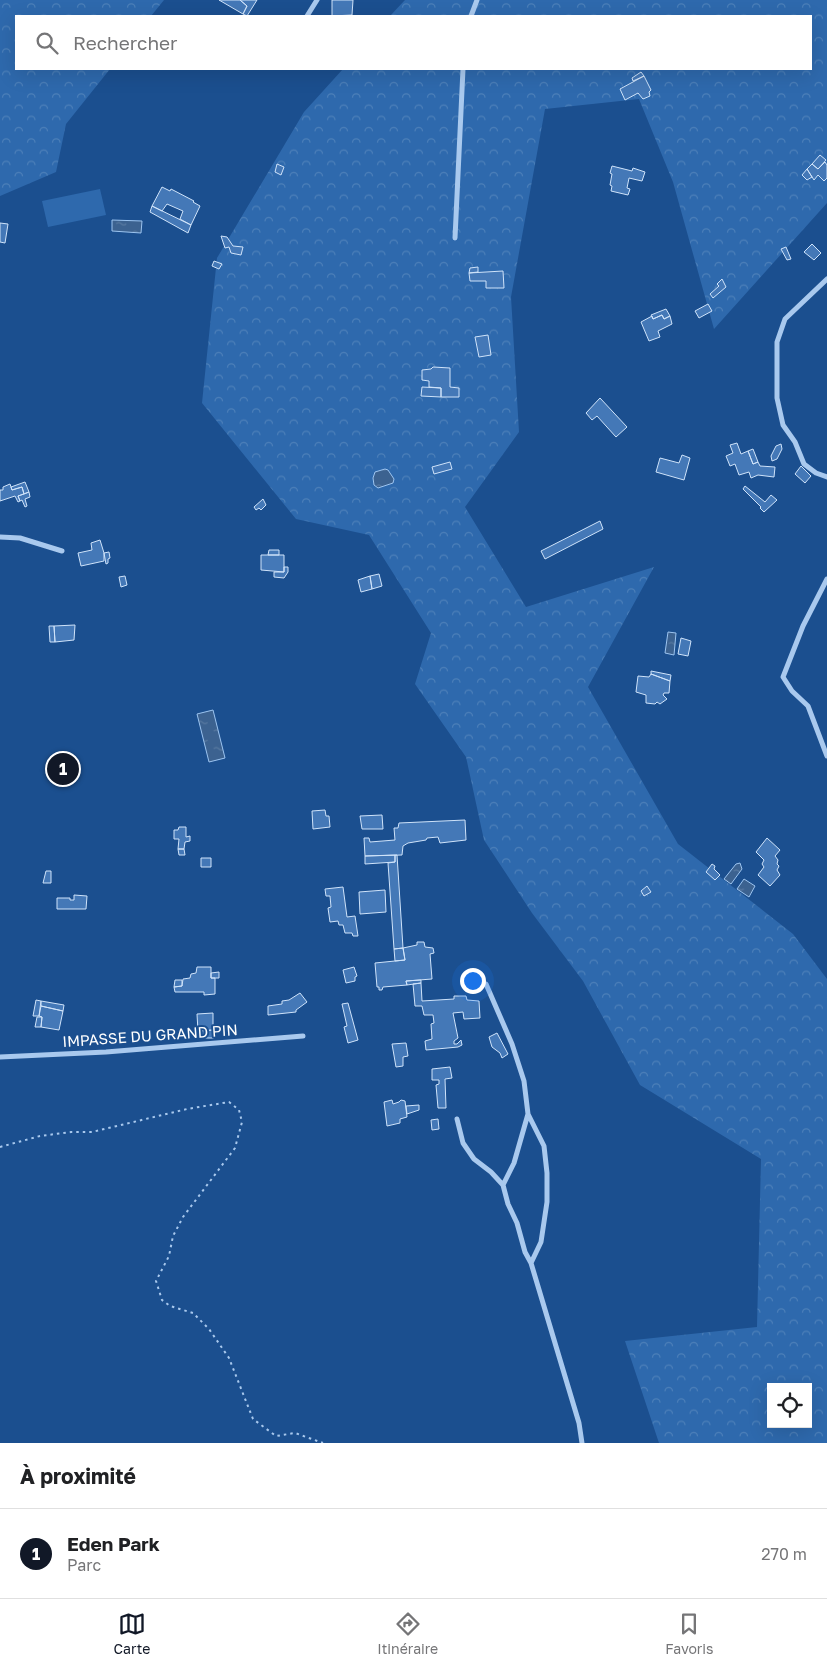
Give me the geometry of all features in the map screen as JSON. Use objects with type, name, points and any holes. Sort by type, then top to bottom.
[{"type":"street","points":[[307,15],[317,0]]},
{"type":"street","points":[[471,15],[477,0]]},
{"type":"street","points":[[455,238],[463,70]]},
{"type":"street","points":[[827,279],[785,319],[777,342],[778,398],[783,425],[795,442],[804,464],[827,478]]},
{"type":"street","points":[[0,537],[20,538],[62,551]]},
{"type":"street","points":[[827,579],[804,626],[783,677],[792,691],[808,706],[827,756]]},
{"type":"street","points":[[486,984],[512,1044],[524,1081],[528,1114],[544,1146],[547,1173],[547,1202],[541,1242],[531,1263]]},
{"type":"street","name":"IMPASSE DU GRAND PIN","points":[[0,1057],[106,1052],[303,1036]]},
{"type":"street","points":[[502,1185],[514,1163],[528,1114]]},
{"type":"street","points":[[457,1120],[463,1143],[474,1159],[491,1172],[502,1185],[517,1223],[525,1252],[531,1263],[579,1423],[582,1443]]},
{"type":"path","points":[[0,1147],[40,1136],[71,1132],[92,1132],[187,1109],[228,1102],[239,1110],[242,1122],[235,1148],[183,1217],[173,1236],[169,1256],[156,1281],[162,1300],[170,1306],[193,1313],[209,1329],[230,1358],[254,1418],[276,1436],[295,1433],[323,1443]]},
{"type":"green space","points":[[0,0],[164,0],[152,15],[15,15],[15,70],[109,70],[66,124],[56,172],[0,196]]},
{"type":"green space","points":[[405,0],[827,0],[827,203],[714,329],[673,182],[639,99],[545,109],[511,297],[519,432],[465,507],[526,607],[654,567],[588,687],[678,844],[793,934],[827,979],[827,1443],[659,1443],[625,1341],[757,1327],[761,1159],[640,1085],[583,981],[532,913],[484,840],[466,757],[415,684],[431,633],[369,535],[296,519],[202,403],[217,258],[304,112],[342,70],[812,70],[812,15],[391,15]]},
{"type":"green space","points":[[100,189],[106,215],[48,227],[42,201]]},
{"type":"water","points":[[112,220],[142,221],[141,233],[112,231]]},
{"type":"water","points":[[388,470],[394,479],[393,483],[378,488],[374,485],[373,478],[375,472]]},
{"type":"water","points":[[668,632],[676,633],[674,655],[665,653]]},
{"type":"water","points":[[213,710],[225,758],[209,762],[197,714]]},
{"type":"water","points":[[740,863],[742,869],[731,884],[724,879],[736,864]]},
{"type":"water","points":[[744,879],[755,886],[749,897],[737,889]]},
{"type":"building","points":[[219,0],[240,0],[247,6],[243,14]]},
{"type":"building","points":[[240,0],[257,0],[248,15],[245,15],[243,14],[247,6]]},
{"type":"building","points":[[332,0],[353,0],[352,15],[332,15]]},
{"type":"building","points":[[641,72],[644,76],[633,81],[632,78]]},
{"type":"building","points":[[644,76],[651,90],[649,92],[650,96],[643,99],[638,93],[625,100],[620,89]]},
{"type":"building","points":[[820,155],[826,160],[818,169],[812,164]]},
{"type":"building","points":[[825,162],[827,165],[827,178],[824,181],[818,175],[814,180],[807,169],[812,164],[818,169]]},
{"type":"building","points":[[277,164],[284,167],[281,175],[275,172]]},
{"type":"building","points":[[612,166],[632,171],[633,168],[645,172],[642,181],[629,178],[627,188],[630,189],[628,195],[611,191],[612,174],[610,173]]},
{"type":"building","points":[[807,169],[812,177],[807,180],[802,175]]},
{"type":"building","points":[[162,187],[170,191],[171,189],[200,206],[191,225],[180,219],[183,211],[167,204],[162,211],[152,206]]},
{"type":"building","points":[[152,206],[191,225],[188,233],[150,212]]},
{"type":"building","points":[[0,223],[8,224],[5,243],[0,242]]},
{"type":"building","points":[[221,236],[227,237],[233,246],[243,247],[241,255],[231,253],[229,247],[225,248]]},
{"type":"building","points":[[812,244],[821,253],[814,260],[804,252]]},
{"type":"building","points":[[786,247],[791,259],[787,260],[781,249]]},
{"type":"building","points":[[214,261],[222,264],[219,269],[212,266]]},
{"type":"building","points":[[478,267],[478,272],[469,273],[470,268]]},
{"type":"building","points":[[503,271],[504,288],[486,288],[486,281],[470,281],[469,273]]},
{"type":"building","points":[[722,279],[726,287],[713,298],[710,294],[719,286],[717,284]]},
{"type":"building","points":[[708,304],[712,311],[699,318],[695,311]]},
{"type":"building","points":[[666,309],[670,316],[664,319],[662,315],[653,319],[651,315]]},
{"type":"building","points":[[662,315],[664,319],[670,316],[672,324],[658,331],[660,337],[649,341],[641,322],[652,316],[653,319]]},
{"type":"building","points":[[488,335],[491,355],[479,357],[475,337]]},
{"type":"building","points":[[433,367],[450,368],[450,387],[459,388],[459,397],[441,397],[441,388],[429,387],[429,381],[422,380],[422,370]]},
{"type":"building","points":[[422,387],[441,388],[441,397],[421,396]]},
{"type":"building","points":[[600,398],[627,427],[616,437],[597,416],[592,420],[586,413]]},
{"type":"building","points":[[737,443],[741,454],[748,451],[753,464],[758,462],[760,466],[775,467],[774,477],[758,475],[751,478],[749,472],[739,475],[735,464],[730,466],[726,456],[733,453],[730,445]]},
{"type":"building","points":[[781,444],[782,449],[777,459],[772,461],[771,456],[776,446]]},
{"type":"building","points":[[753,449],[758,462],[753,464],[748,451]]},
{"type":"building","points":[[682,455],[690,458],[684,480],[656,472],[660,458],[679,463]]},
{"type":"building","points":[[450,462],[452,469],[434,474],[432,467]]},
{"type":"building","points":[[801,466],[811,476],[805,483],[795,474]]},
{"type":"building","points":[[25,482],[29,492],[24,494],[22,487],[12,490],[11,487]]},
{"type":"building","points":[[10,484],[12,490],[22,487],[24,494],[18,496],[20,501],[18,502],[15,496],[0,501],[0,490],[3,490],[3,487]]},
{"type":"building","points":[[745,486],[765,502],[771,495],[777,500],[764,512],[743,489]]},
{"type":"building","points":[[29,492],[30,497],[25,499],[27,506],[25,507],[18,496]]},
{"type":"building","points":[[263,499],[266,505],[261,510],[259,508],[256,510],[254,507]]},
{"type":"building","points":[[600,521],[603,529],[545,559],[541,551]]},
{"type":"building","points":[[100,540],[104,561],[81,566],[78,553],[92,550],[91,543]]},
{"type":"building","points":[[269,550],[279,550],[279,555],[268,555]]},
{"type":"building","points":[[109,552],[110,558],[106,564],[104,553]]},
{"type":"building","points":[[261,555],[284,555],[284,572],[261,570]]},
{"type":"building","points":[[284,567],[288,567],[288,572],[284,578],[274,577],[274,572],[284,572]]},
{"type":"building","points":[[379,574],[382,586],[372,589],[370,576]]},
{"type":"building","points":[[125,576],[127,585],[121,587],[119,577]]},
{"type":"building","points":[[370,576],[372,589],[361,592],[358,580]]},
{"type":"building","points":[[75,625],[74,640],[55,642],[54,626]]},
{"type":"building","points":[[49,626],[54,626],[55,642],[50,642]]},
{"type":"building","points":[[681,638],[691,641],[688,656],[678,654]]},
{"type":"building","points":[[651,671],[671,675],[670,681],[651,674]]},
{"type":"building","points":[[651,674],[670,681],[669,693],[664,693],[663,695],[667,699],[660,704],[657,702],[655,704],[646,703],[646,695],[636,692],[638,676],[649,677]]},
{"type":"building","points":[[325,810],[326,816],[329,816],[330,827],[313,829],[312,811]]},
{"type":"building","points":[[382,815],[383,829],[362,829],[360,816]]},
{"type":"building","points":[[465,820],[466,840],[440,843],[438,837],[427,838],[426,840],[408,843],[403,846],[402,855],[365,856],[364,838],[369,838],[370,842],[395,840],[394,828],[398,828],[399,823]]},
{"type":"building","points":[[179,827],[186,827],[186,837],[190,836],[190,841],[185,842],[184,849],[178,849],[179,839],[174,839],[174,830],[178,830]]},
{"type":"building","points":[[767,838],[780,850],[775,856],[778,860],[777,864],[779,866],[777,870],[780,875],[770,886],[758,875],[764,867],[762,864],[764,860],[756,852]]},
{"type":"building","points":[[178,849],[184,849],[185,855],[179,855]]},
{"type":"building","points":[[395,855],[395,862],[365,864],[365,856]]},
{"type":"building","points":[[395,855],[397,855],[403,948],[394,949],[388,863],[395,862]]},
{"type":"building","points":[[201,858],[211,858],[211,867],[201,867]]},
{"type":"building","points":[[712,864],[720,875],[715,880],[706,872]]},
{"type":"building","points":[[46,871],[51,871],[51,883],[43,883]]},
{"type":"building","points":[[647,886],[651,892],[644,896],[641,891]]},
{"type":"building","points":[[343,887],[347,917],[355,916],[358,936],[353,936],[352,933],[345,933],[343,925],[339,925],[338,921],[330,922],[328,908],[331,907],[330,896],[326,896],[325,889]]},
{"type":"building","points":[[385,890],[386,912],[360,914],[359,892]]},
{"type":"building","points":[[74,895],[87,896],[86,909],[57,909],[57,898],[70,898],[70,900],[74,900]]},
{"type":"building","points":[[417,942],[424,942],[425,947],[433,948],[434,953],[430,954],[432,979],[406,981],[407,985],[383,987],[382,990],[379,990],[379,987],[377,987],[375,963],[405,960],[403,948],[417,945]]},
{"type":"building","points":[[403,948],[405,960],[395,961],[394,949]]},
{"type":"building","points":[[197,967],[211,967],[211,978],[215,978],[215,994],[204,995],[204,992],[175,992],[174,987],[182,986],[183,979],[190,978],[191,974],[196,973]]},
{"type":"building","points":[[354,967],[357,976],[355,981],[346,983],[343,970]]},
{"type":"building","points":[[219,972],[219,978],[211,978],[211,973]]},
{"type":"building","points":[[175,980],[182,980],[182,986],[174,987]]},
{"type":"building","points":[[421,980],[421,983],[407,985],[406,981]]},
{"type":"building","points":[[421,983],[422,1001],[454,999],[454,996],[466,996],[467,1000],[479,1001],[480,1018],[464,1019],[463,1012],[453,1013],[458,1038],[454,1041],[454,1044],[461,1040],[462,1045],[426,1050],[425,1041],[432,1039],[431,1024],[434,1023],[433,1015],[424,1015],[422,1006],[415,1006],[413,984]]},
{"type":"building","points":[[300,993],[307,1002],[296,1012],[268,1015],[268,1006],[282,1004],[282,1001],[289,1000]]},
{"type":"building","points":[[36,1000],[41,1001],[39,1016],[33,1016]]},
{"type":"building","points":[[41,1001],[64,1005],[63,1011],[41,1006]]},
{"type":"building","points":[[348,1003],[358,1040],[348,1043],[344,1027],[347,1026],[342,1004]]},
{"type":"building","points":[[41,1006],[63,1011],[59,1030],[41,1027],[42,1017],[39,1016]]},
{"type":"building","points":[[213,1013],[213,1030],[198,1031],[197,1014]]},
{"type":"building","points":[[37,1017],[42,1017],[41,1027],[35,1027]]},
{"type":"building","points":[[213,1030],[214,1038],[198,1038],[198,1031]]},
{"type":"building","points":[[497,1033],[508,1054],[502,1058],[500,1053],[492,1047],[489,1037]]},
{"type":"building","points":[[406,1043],[408,1056],[403,1057],[403,1066],[396,1067],[392,1044]]},
{"type":"building","points":[[450,1067],[452,1078],[445,1079],[446,1108],[438,1108],[436,1085],[439,1084],[439,1080],[432,1080],[432,1069]]},
{"type":"building","points":[[392,1100],[393,1104],[401,1100],[405,1101],[407,1117],[400,1119],[400,1123],[387,1126],[384,1102]]},
{"type":"building","points":[[419,1105],[419,1110],[407,1114],[406,1106]]},
{"type":"building","points":[[438,1119],[439,1129],[432,1130],[431,1120]]},
{"type":"place","name":"Eden Park","points":[[63,769]]}]
